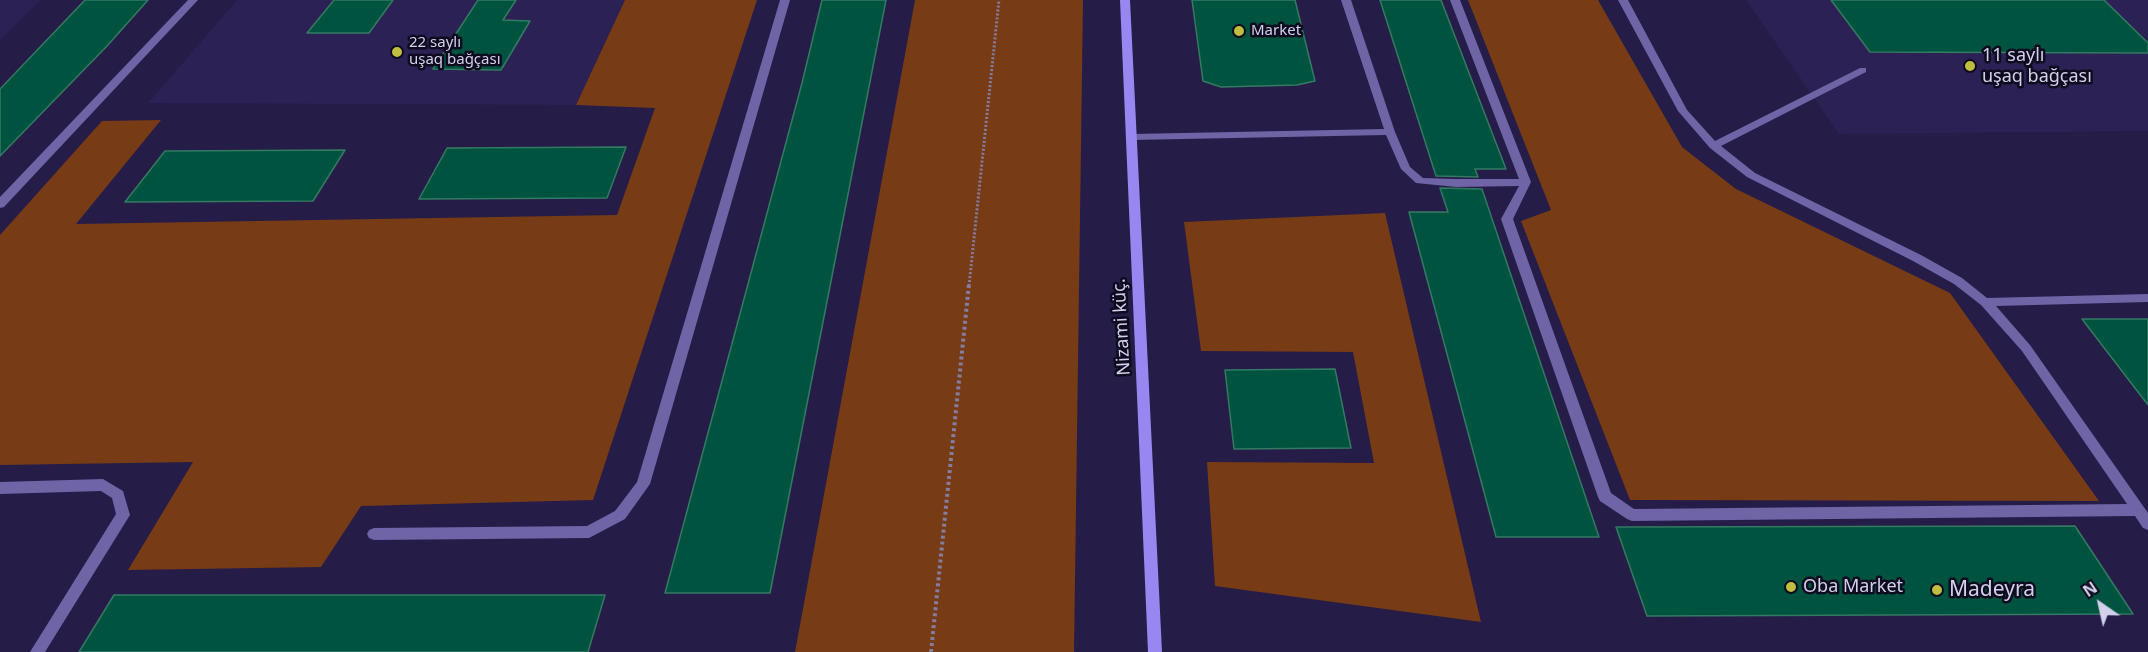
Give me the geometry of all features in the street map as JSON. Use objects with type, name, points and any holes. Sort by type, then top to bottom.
[{"type":"street","name":"Nizami küç.","points":[[1125,0],[1155,652]]},
{"type":"lane","points":[[0,204],[193,0]]},
{"type":"lane","points":[[374,534],[589,532],[621,515],[643,484],[785,0]]},
{"type":"lane","points":[[1346,0],[1390,132],[1406,169],[1420,181],[1526,182]]},
{"type":"lane","points":[[1455,0],[1526,182],[1507,219],[1605,497],[1632,515],[2138,510]]},
{"type":"lane","points":[[1623,0],[1683,111],[1714,146],[1751,175],[1917,258],[1958,281],[1985,302],[2026,348],[2148,525]]},
{"type":"lane","points":[[1714,146],[1863,70]]},
{"type":"lane","points":[[1132,137],[1390,132]]},
{"type":"lane","points":[[1985,302],[2148,298]]},
{"type":"lane","points":[[0,488],[103,485],[118,495],[123,515],[37,652]]},
{"type":"path","points":[[931,652],[999,0]]},
{"type":"shaded area","points":[[0,0],[41,0],[0,40]]},
{"type":"shaded area","name":"22 saylı uşaq bağçası","points":[[237,0],[625,0],[576,105],[148,103]]},
{"type":"shaded area","points":[[625,0],[757,0],[593,500],[361,506],[321,567],[128,570],[193,462],[0,465],[0,235],[102,121],[161,120],[76,224],[617,215],[655,108],[576,105]]},
{"type":"shaded area","points":[[915,0],[1083,0],[1074,652],[795,652]]},
{"type":"shaded area","points":[[1468,0],[1598,0],[1682,147],[1736,189],[1950,293],[2099,501],[1630,500],[1521,221],[1551,210]]},
{"type":"shaded area","name":"11 saylı uşaq bağçası","points":[[1746,0],[2148,0],[2148,131],[1839,134]]},
{"type":"shaded area","points":[[1385,213],[1481,622],[1215,586],[1207,462],[1374,463],[1353,352],[1201,351],[1184,222]]},
{"type":"building","points":[[85,0],[148,0],[107,46],[0,156],[0,89]]},
{"type":"building","points":[[334,0],[393,0],[369,33],[307,33]]},
{"type":"building","points":[[478,0],[516,0],[503,20],[530,21],[501,70],[433,69]]},
{"type":"building","points":[[822,0],[886,0],[770,593],[665,593],[802,83]]},
{"type":"building","points":[[1192,0],[1295,0],[1315,81],[1297,85],[1221,87],[1203,81]]},
{"type":"building","points":[[1380,0],[1441,0],[1506,169],[1475,169],[1478,177],[1436,176]]},
{"type":"building","points":[[1831,0],[2104,0],[2148,43],[2148,53],[1870,52]]},
{"type":"building","points":[[626,147],[607,198],[419,199],[447,148]]},
{"type":"building","points":[[345,150],[313,201],[125,202],[165,151]]},
{"type":"building","points":[[1440,188],[1482,189],[1599,537],[1496,537],[1409,212],[1448,212]]},
{"type":"building","points":[[2082,319],[2148,319],[2148,405]]},
{"type":"building","points":[[1335,369],[1351,448],[1234,449],[1225,370]]},
{"type":"building","points":[[2075,526],[2133,614],[1647,616],[1616,527]]},
{"type":"building","points":[[114,595],[605,595],[588,652],[79,652]]},
{"type":"place","name":"Market","points":[[1239,31]]},
{"type":"place","name":"22 saylı uşaq bağçası","points":[[397,52]]},
{"type":"place","name":"11 saylı uşaq bağçası","points":[[1970,66]]},
{"type":"place","name":"Oba Market","points":[[1791,587]]},
{"type":"place","name":"Madeyra","points":[[1937,590]]}]
